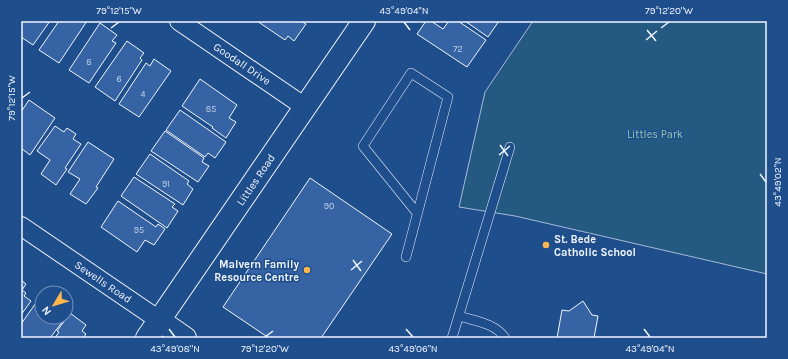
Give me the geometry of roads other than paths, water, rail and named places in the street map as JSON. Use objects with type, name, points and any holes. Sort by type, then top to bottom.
[{"type":"street","name":"Goodall Drive","points":[[179,21],[305,107]]},
{"type":"street","name":"Littles Road","points":[[147,338],[364,21]]},
{"type":"street","name":"Sewells Road","points":[[21,226],[185,338]]},
{"type":"lane","points":[[406,257],[448,97],[411,72],[363,146],[417,213]]},
{"type":"lane","points":[[452,338],[510,147]]},
{"type":"lane","points":[[458,316],[496,328],[505,338]]},
{"type":"place","name":"St. Bede Catholic School","points":[[546,245]]},
{"type":"place","name":"Malvern Family Resource Centre","points":[[307,270]]},
{"type":"park label","name":"Littles Park","points":[[655,134]]}]
